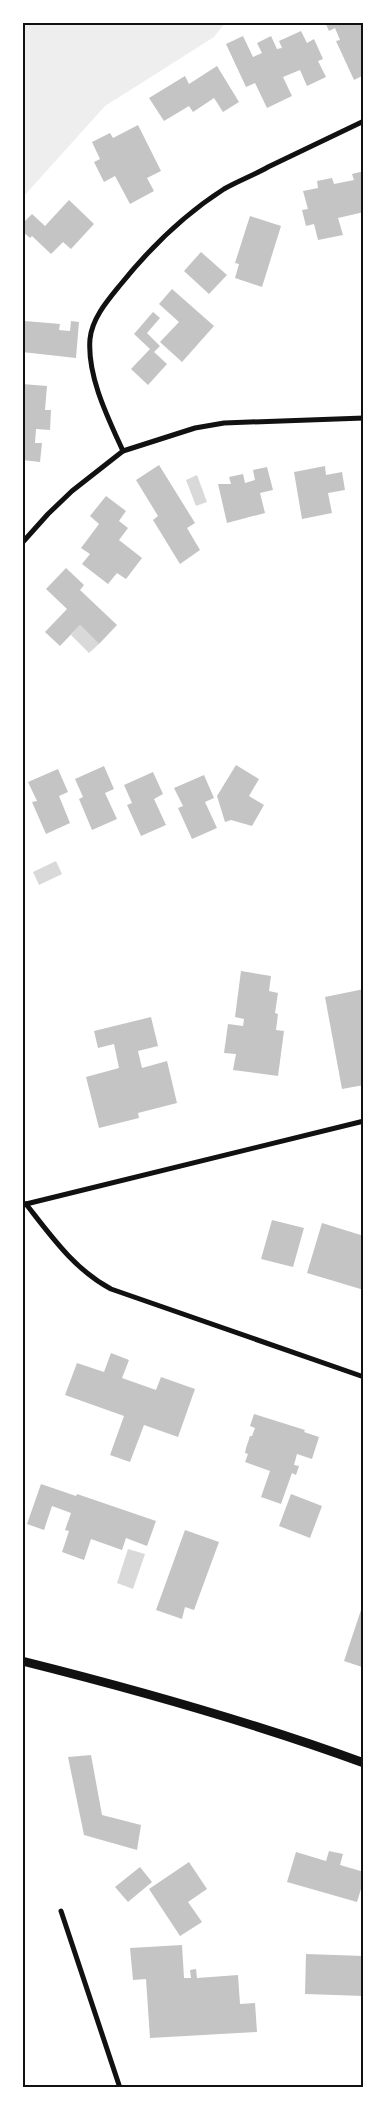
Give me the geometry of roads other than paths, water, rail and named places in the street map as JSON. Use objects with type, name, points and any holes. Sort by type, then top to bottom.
[{"type":"street","points":[[123,451],[102,403],[91,362],[92,328],[108,300],[138,263],[171,231],[224,189],[364,121]]},
{"type":"street","points":[[22,543],[72,491],[123,451],[195,428],[224,423],[364,418]]},
{"type":"street","points":[[364,1121],[24,1204],[78,1266],[99,1283],[111,1289],[364,1378]]},
{"type":"street","points":[[22,1661],[169,1699],[298,1739],[364,1763]]},
{"type":"street","points":[[61,1911],[120,2088]]}]
